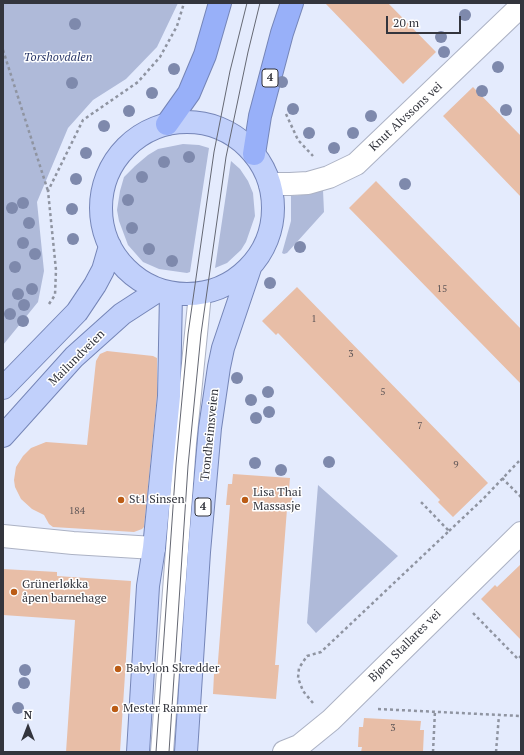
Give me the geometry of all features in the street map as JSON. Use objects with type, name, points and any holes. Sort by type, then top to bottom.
[{"type":"highway","points":[[167,124],[189,93],[205,55],[220,3]]},
{"type":"highway","name":"4","points":[[254,154],[260,116],[282,33],[292,3]]},
{"type":"main road","points":[[184,122],[202,123],[211,125],[218,130],[231,134],[244,143],[254,154],[261,163],[270,184],[274,214],[267,243],[260,256],[239,278],[218,289],[200,294],[165,292],[144,283],[130,273],[118,261],[104,232],[101,217],[101,201],[109,172],[116,159],[126,147],[138,137],[167,124],[184,122]]},
{"type":"main road","points":[[3,388],[77,312],[100,275],[110,246]]},
{"type":"main road","name":"Trondheimsveien","points":[[186,752],[199,552],[210,428],[218,366],[222,348],[250,268]]},
{"type":"main road","name":"Trondheimsveien","points":[[138,752],[148,586],[154,548],[169,396],[165,292]]},
{"type":"main road","name":"Mailundveien","points":[[3,436],[74,357],[122,314],[165,292]]},
{"type":"street","name":"Knut Alvssons vei","points":[[270,184],[308,183],[329,177],[356,164],[521,6]]},
{"type":"street","points":[[162,752],[185,444],[200,294]]},
{"type":"street","name":"Trondheimsveien","points":[[169,396],[185,444]]},
{"type":"street","name":"Bjørn Stallares vei","points":[[284,752],[299,746],[331,720],[521,533]]},
{"type":"street","points":[[3,536],[73,543],[154,548]]},
{"type":"path","points":[[48,191],[84,120],[138,82],[160,57],[177,26],[184,3]]},
{"type":"path","points":[[3,50],[48,191],[56,276],[55,295],[46,309]]},
{"type":"path","points":[[285,111],[298,140],[314,157]]},
{"type":"path","points":[[314,704],[303,691],[298,678],[299,668],[308,656],[321,652],[484,498],[521,459]]},
{"type":"path","points":[[502,478],[521,498]]},
{"type":"path","points":[[421,502],[449,531]]},
{"type":"path","points":[[470,610],[518,659],[521,656]]},
{"type":"path","points":[[374,708],[521,716]]},
{"type":"path","points":[[433,752],[435,711]]},
{"type":"path","points":[[496,752],[499,715]]},
{"type":"green space","name":"Torshovdalen","points":[[3,3],[178,3],[157,47],[126,79],[93,100],[68,128],[37,202],[44,271],[38,302],[3,345]]},
{"type":"green space","points":[[183,144],[199,145],[209,148],[190,272],[187,273],[159,269],[143,262],[128,245],[119,221],[117,210],[124,177],[135,166],[158,149]]},
{"type":"green space","points":[[231,161],[240,169],[248,181],[253,193],[255,216],[246,242],[241,250],[227,263],[215,268]]},
{"type":"green space","points":[[323,190],[324,212],[287,253],[282,253],[291,221],[291,196],[311,194]]},
{"type":"green space","points":[[318,485],[398,556],[316,633],[307,623]]},
{"type":"building","points":[[325,3],[388,3],[436,52],[403,84]]},
{"type":"building","points":[[473,87],[521,136],[521,197],[443,116]]},
{"type":"building","points":[[376,181],[521,329],[521,384],[349,208]]},
{"type":"building","points":[[297,287],[488,483],[453,517],[438,502],[440,500],[278,333],[276,335],[262,321]]},
{"type":"building","points":[[107,351],[153,356],[157,358],[157,395],[144,527],[134,532],[53,527],[49,524],[44,515],[32,509],[21,499],[15,487],[14,480],[16,467],[23,456],[31,448],[46,442],[87,445],[96,361],[100,354]]},
{"type":"building","points":[[233,474],[290,478],[289,489],[293,489],[291,509],[287,509],[275,665],[279,665],[276,699],[213,694],[214,674],[217,674],[230,505],[226,505],[228,484],[232,484]]},
{"type":"building","points":[[521,564],[521,640],[481,599],[495,585],[497,587]]},
{"type":"building","points":[[3,569],[57,572],[57,576],[131,581],[120,752],[66,752],[75,620],[3,615]]},
{"type":"building","points":[[364,718],[421,721],[420,730],[424,730],[423,752],[361,752],[362,747],[358,747],[359,727],[363,727]]},
{"type":"tram line","points":[[156,752],[176,464],[188,334],[214,152],[230,71],[247,3]]},
{"type":"tram line","points":[[169,752],[188,466],[201,334],[226,157],[260,3]]},
{"type":"place","name":"St1 Sinsen","points":[[121,500]]},
{"type":"place","name":"Lisa Thai Massasje","points":[[245,500]]},
{"type":"place","name":"Grünerløkka åpen barnehage","points":[[14,592]]},
{"type":"place","name":"Babylon Skredder","points":[[118,669]]},
{"type":"place","name":"Mester Rammer","points":[[115,709]]}]
